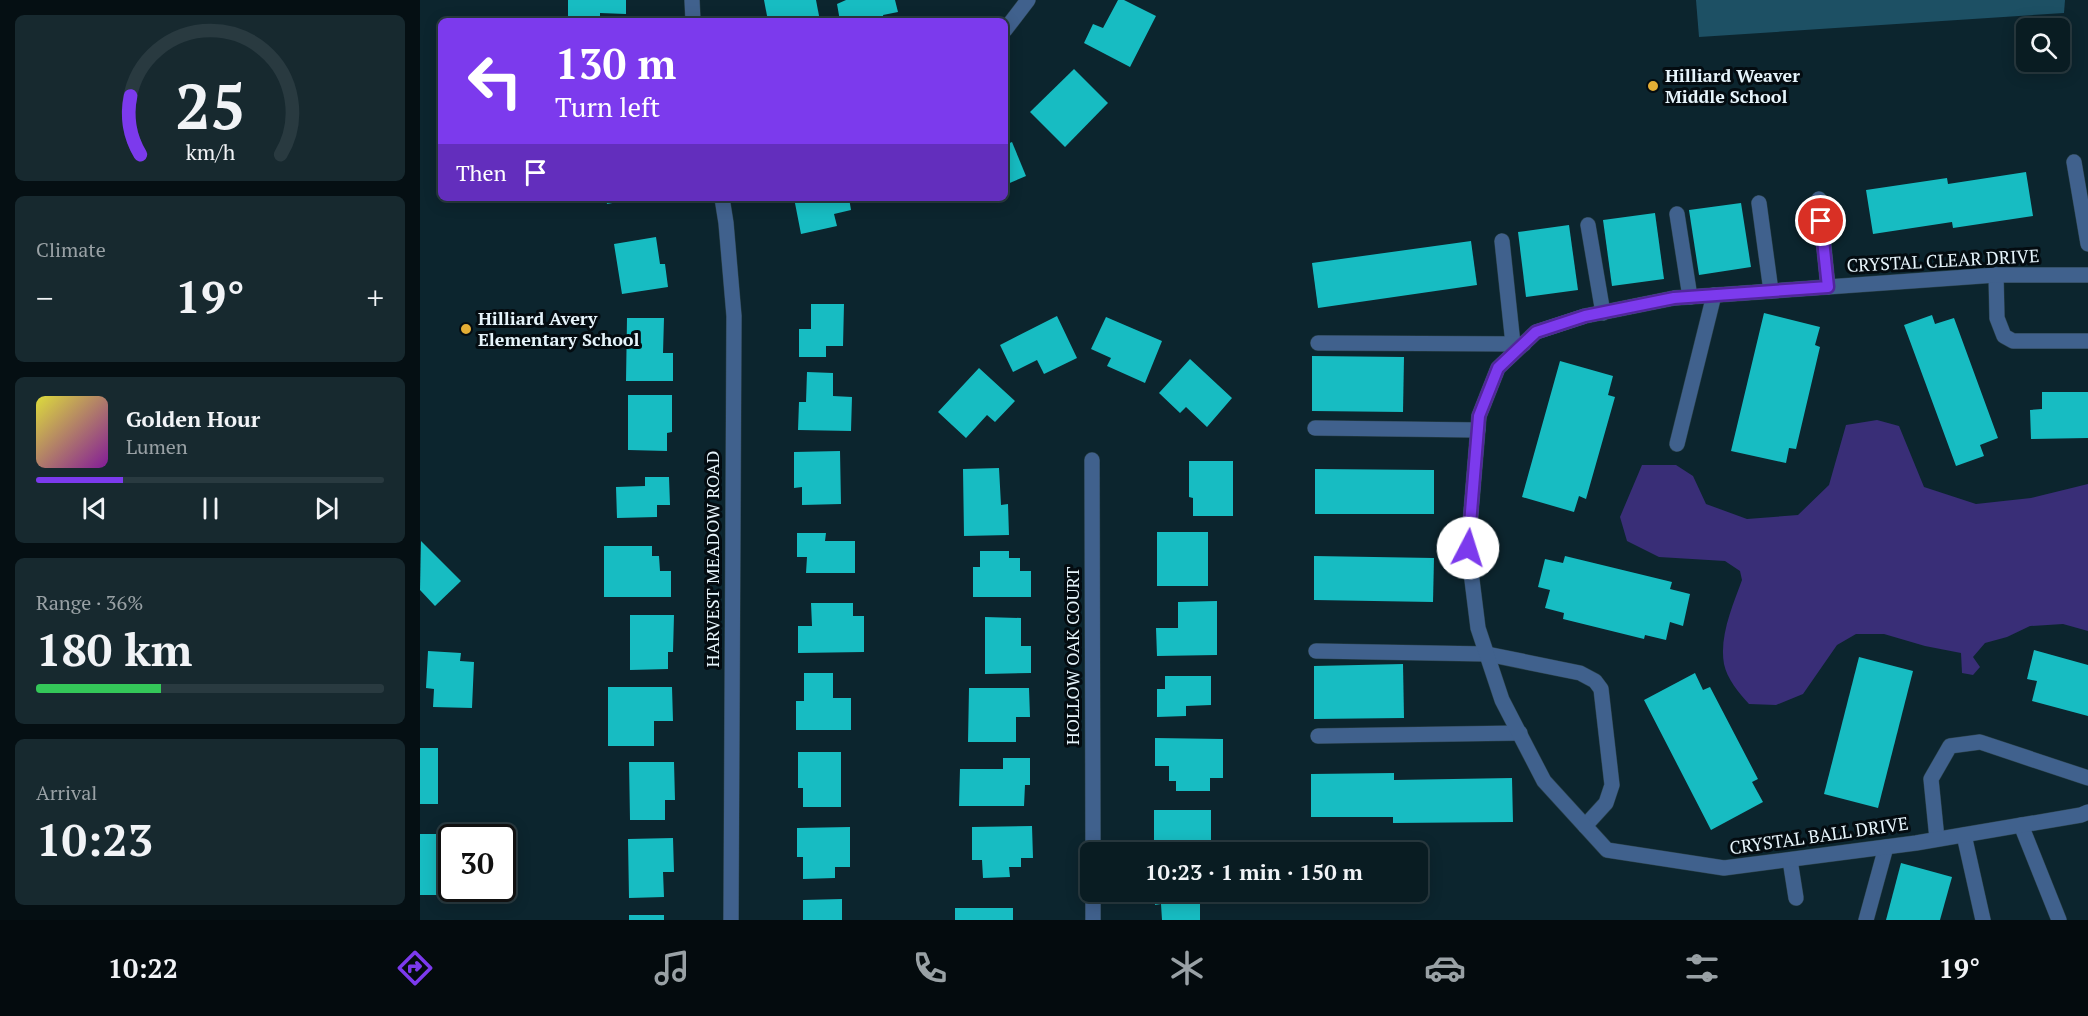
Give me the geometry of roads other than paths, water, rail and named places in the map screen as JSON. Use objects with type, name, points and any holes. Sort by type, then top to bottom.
[{"type":"street","points":[[692,0],[693,18]]},
{"type":"street","points":[[1008,26],[1028,0]]},
{"type":"street","points":[[2074,162],[2088,244]]},
{"type":"street","points":[[1819,199],[1828,287]]},
{"type":"street","name":"HARVEST MEADOW ROAD","points":[[722,201],[734,316],[731,920]]},
{"type":"street","points":[[1759,203],[1771,291]]},
{"type":"street","points":[[1677,214],[1690,297]]},
{"type":"street","points":[[1588,225],[1603,313]]},
{"type":"street","points":[[1318,343],[1518,344],[1502,241]]},
{"type":"street","points":[[1996,275],[1997,318],[2004,336],[2013,341],[2088,341]]},
{"type":"street","name":"CRYSTAL CLEAR DRIVE","points":[[1487,654],[1478,628],[1468,548],[1479,416],[1498,368],[1518,344],[1536,332],[1585,316],[1674,298],[1996,275],[2088,275]]},
{"type":"street","points":[[1677,444],[1714,295]]},
{"type":"street","points":[[1315,429],[1478,430]]},
{"type":"street","name":"HOLLOW OAK COURT","points":[[1092,460],[1093,842]]},
{"type":"street","points":[[1316,651],[1487,654],[1580,673],[1595,681],[1601,689],[1612,785],[1606,803],[1585,826]]},
{"type":"street","name":"CRYSTAL BALL DRIVE","points":[[1487,654],[1503,700],[1544,781],[1607,850],[1724,868],[1886,847],[2088,812]]},
{"type":"street","points":[[1318,736],[1520,733]]},
{"type":"street","points":[[1937,839],[1931,779],[1950,746],[1980,742],[2088,778]]},
{"type":"street","points":[[2021,825],[2059,920]]},
{"type":"street","points":[[1964,835],[1983,920]]},
{"type":"street","points":[[1866,920],[1886,847]]},
{"type":"street","points":[[1790,860],[1796,898]]},
{"type":"street","points":[[1093,902],[1093,920]]},
{"type":"place","name":"Hilliard Weaver Middle School","points":[[1653,86]]},
{"type":"place","name":"Hilliard Avery Elementary School","points":[[466,329]]}]
